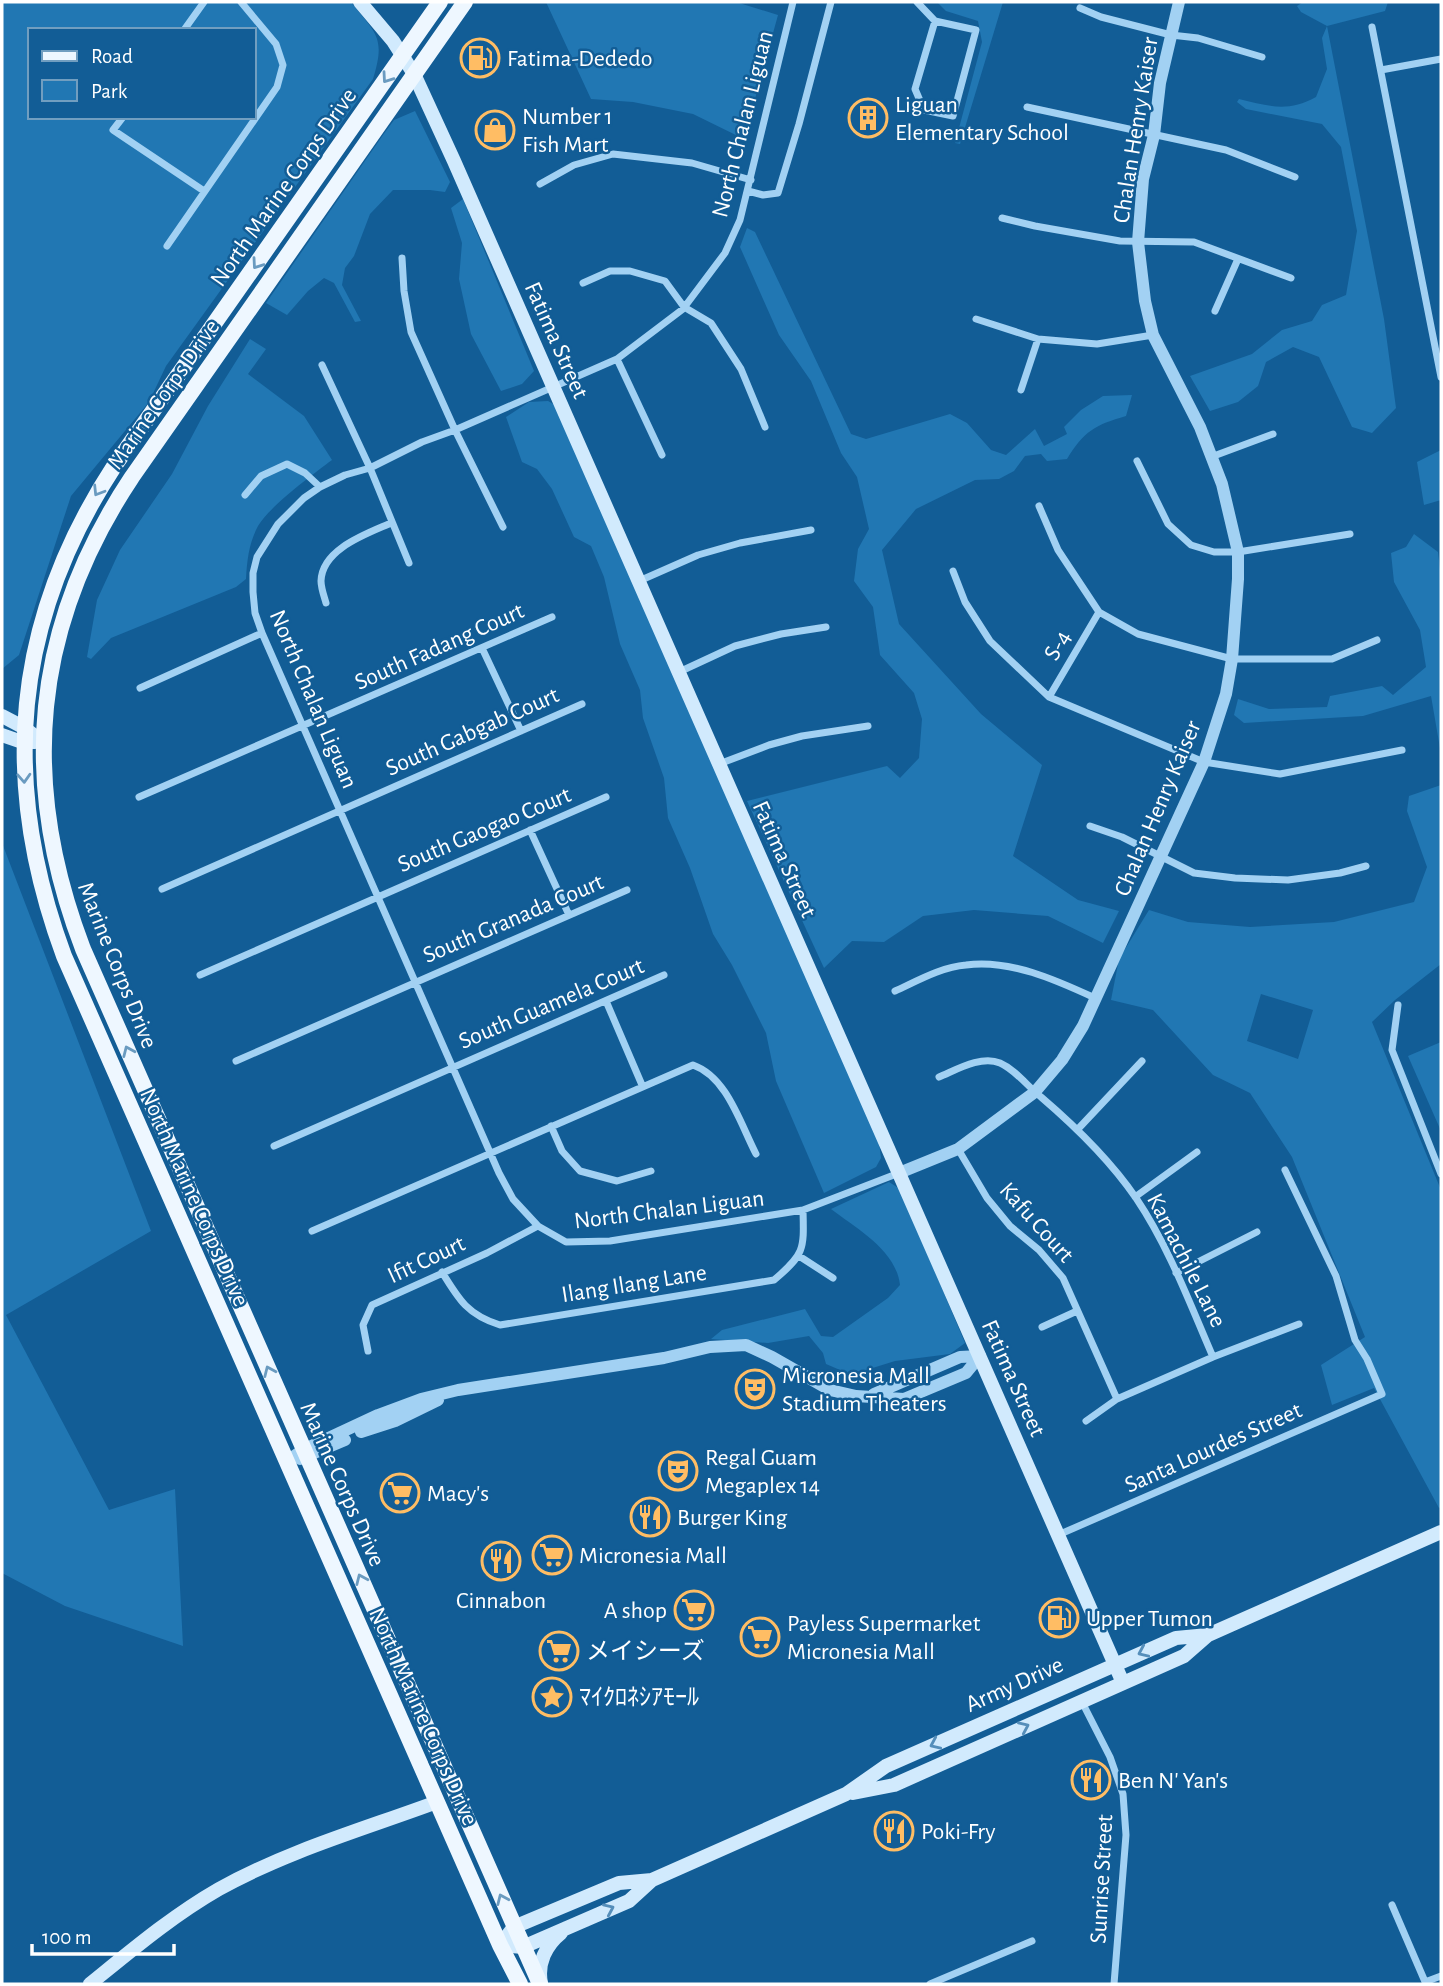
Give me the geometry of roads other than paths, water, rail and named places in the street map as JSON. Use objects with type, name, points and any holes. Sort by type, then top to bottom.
[{"type":"main road","name":"Fatima Street","points":[[360,2],[403,55],[414,74],[1123,1683]]},
{"type":"main road","name":"North Marine Corps Drive","points":[[440,2],[115,465],[84,514],[59,568],[41,621],[29,679],[23,735],[24,792],[31,846],[54,930],[286,1462],[500,1945],[520,1984]]},
{"type":"main road","name":"Marine Corps Drive","points":[[465,2],[137,469],[102,524],[78,575],[61,626],[49,682],[43,741],[51,842],[73,923],[540,1984]]},
{"type":"main road","points":[[2,716],[23,735]]},
{"type":"main road","points":[[2,735],[23,735],[43,741]]},
{"type":"main road","name":"Army Drive","points":[[846,1794],[894,1785],[1184,1656],[1208,1635],[1441,1532]]},
{"type":"main road","name":"Army Drive","points":[[500,1945],[523,1947],[629,1901],[652,1880],[846,1794],[886,1766],[1176,1638],[1208,1635]]},
{"type":"main road","points":[[90,1984],[174,1917],[242,1877],[299,1852],[437,1802]]},
{"type":"main road","name":"Army Drive","points":[[500,1945],[514,1927],[619,1883],[652,1880]]},
{"type":"main road","points":[[540,1984],[540,1965],[548,1947],[553,1939],[573,1925]]},
{"type":"street","points":[[185,28],[204,2]]},
{"type":"street","points":[[241,2],[276,44],[282,65],[277,87],[256,117]]},
{"type":"street","name":"North Chalan Liguan","points":[[791,2],[740,220],[725,253],[684,307],[617,359],[422,442],[370,468],[320,486],[278,524],[257,557],[253,573],[253,592],[255,613],[262,633],[490,1153],[513,1199],[538,1226],[566,1242],[610,1241],[803,1210],[899,1173]]},
{"type":"street","points":[[748,191],[764,195],[778,193],[831,2]]},
{"type":"street","points":[[917,2],[935,21],[976,30],[953,116],[924,110],[915,89],[935,21]]},
{"type":"street","name":"Chalan Henry Kaiser","points":[[899,1173],[958,1149],[1035,1092],[1062,1060],[1083,1026],[1204,762],[1226,694],[1238,579],[1238,552],[1222,484],[1184,394],[1153,335],[1145,301],[1138,242],[1143,179],[1154,135],[1160,83],[1179,2]]},
{"type":"street","points":[[1080,8],[1101,17],[1171,35],[1198,38],[1262,57]]},
{"type":"street","points":[[1372,27],[1441,377]]},
{"type":"street","points":[[1381,70],[1441,58]]},
{"type":"street","points":[[1027,107],[1226,150],[1295,177]]},
{"type":"street","points":[[121,119],[113,130],[204,191]]},
{"type":"street","points":[[167,246],[255,119]]},
{"type":"street","points":[[540,184],[574,165],[612,154],[692,163],[751,180]]},
{"type":"street","points":[[1002,218],[1083,236],[1138,242],[1194,242],[1291,278]]},
{"type":"street","points":[[402,258],[411,332],[454,430],[503,527]]},
{"type":"street","points":[[1215,311],[1238,259]]},
{"type":"street","points":[[583,283],[610,271],[630,271],[665,281],[684,307],[711,323],[741,369],[765,427]]},
{"type":"street","points":[[976,319],[1038,339],[1097,344],[1153,335]]},
{"type":"street","points":[[1021,390],[1038,339]]},
{"type":"street","points":[[617,359],[662,454]]},
{"type":"street","points":[[322,365],[370,468],[409,563]]},
{"type":"street","points":[[1211,457],[1273,434]]},
{"type":"street","points":[[1138,461],[1168,524],[1191,545],[1214,552],[1238,552],[1350,534]]},
{"type":"street","points":[[245,495],[261,476],[287,464],[305,473],[320,486]]},
{"type":"street","points":[[1039,506],[1058,550],[1099,612],[1138,634],[1231,659],[1332,659],[1377,640]]},
{"type":"street","points":[[326,603],[321,581],[326,562],[348,544],[391,523]]},
{"type":"street","points":[[639,582],[698,555],[740,543],[811,530]]},
{"type":"street","points":[[953,571],[965,601],[990,641],[1049,697],[1204,762],[1280,774],[1402,750]]},
{"type":"street","name":"S-4","points":[[1049,697],[1099,612]]},
{"type":"street","name":"South Fadang Court","points":[[139,797],[552,617]]},
{"type":"street","points":[[678,673],[735,646],[780,634],[826,627]]},
{"type":"street","points":[[140,688],[262,633]]},
{"type":"street","points":[[482,648],[521,731]]},
{"type":"street","name":"South Gabgab Court","points":[[162,889],[582,704]]},
{"type":"street","points":[[719,765],[769,745],[802,736],[868,726]]},
{"type":"street","name":"South Gaogao Court","points":[[200,975],[606,797]]},
{"type":"street","points":[[1090,826],[1161,855],[1194,873],[1288,880],[1340,873],[1366,866]]},
{"type":"street","points":[[530,830],[569,915]]},
{"type":"street","name":"South Granada Court","points":[[236,1061],[627,890]]},
{"type":"street","points":[[895,991],[931,974],[965,964],[996,965],[1059,982],[1095,998]]},
{"type":"street","name":"South Guamela Court","points":[[274,1146],[664,975]]},
{"type":"street","points":[[606,1001],[642,1085]]},
{"type":"street","points":[[1398,1005],[1392,1050],[1441,1174]]},
{"type":"street","points":[[1079,1129],[1142,1061]]},
{"type":"street","name":"Kamachile Lane","points":[[939,1077],[975,1062],[998,1062],[1079,1129],[1135,1196],[1176,1273],[1213,1357]]},
{"type":"street","points":[[312,1231],[693,1065],[707,1070],[724,1091],[755,1154]]},
{"type":"street","points":[[551,1126],[562,1151],[580,1171],[617,1181],[651,1171]]},
{"type":"street","name":"Kafu Court","points":[[958,1149],[987,1198],[1010,1226],[1039,1250],[1063,1278],[1117,1399]]},
{"type":"street","points":[[1135,1196],[1197,1152]]},
{"type":"street","name":"Santa Lourdes Street","points":[[1058,1535],[1382,1394],[1367,1359],[1355,1340],[1336,1276],[1285,1170]]},
{"type":"street","points":[[803,1210],[804,1242],[799,1256],[833,1278]]},
{"type":"street","name":"Ifit Court","points":[[368,1351],[363,1325],[372,1306],[487,1253],[538,1226]]},
{"type":"street","points":[[1176,1273],[1257,1232]]},
{"type":"street","name":"Ilang Ilang Lane","points":[[442,1272],[463,1305],[480,1319],[500,1325],[774,1280],[799,1256]]},
{"type":"street","points":[[1042,1327],[1077,1311]]},
{"type":"street","points":[[1086,1421],[1117,1399],[1213,1357],[1299,1324]]},
{"type":"street","points":[[286,1462],[373,1427],[395,1421],[458,1390],[664,1358],[730,1344],[746,1345],[758,1350],[830,1390],[904,1399],[966,1373],[980,1356]]},
{"type":"street","name":"Sunrise Street","points":[[1082,1701],[1110,1757],[1123,1794],[1125,1835],[1114,1984]]},
{"type":"street","points":[[1392,1905],[1426,1983],[1441,1976]]},
{"type":"street","points":[[930,1984],[1032,1941]]},
{"type":"place","name":"Fatima-Dededo","points":[[480,58]]},
{"type":"place","name":"Liguan Elementary School","points":[[868,118]]},
{"type":"place","name":"Number 1 Fish Mart","points":[[495,130]]},
{"type":"place","name":"Micronesia Mall Stadium Theaters","points":[[755,1389]]},
{"type":"place","name":"Regal Guam Megaplex 14","points":[[678,1471]]},
{"type":"place","name":"Macy's","points":[[400,1493]]},
{"type":"place","name":"Burger King","points":[[650,1517]]},
{"type":"place","name":"Micronesia Mall","points":[[552,1555]]},
{"type":"place","name":"Cinnabon","points":[[501,1561]]},
{"type":"place","name":"A shop","points":[[694,1610]]},
{"type":"place","name":"Upper Tumon","points":[[1059,1618]]},
{"type":"place","name":"Payless Supermarket Micronesia Mall","points":[[760,1637]]},
{"type":"place","name":"メイシーズ","points":[[559,1651]]},
{"type":"place","name":"ﾏｲｸﾛﾈｼｱﾓｰﾙ","points":[[552,1697]]},
{"type":"place","name":"Ben N' Yan's","points":[[1091,1780]]},
{"type":"place","name":"Poki-Fry","points":[[894,1831]]}]
